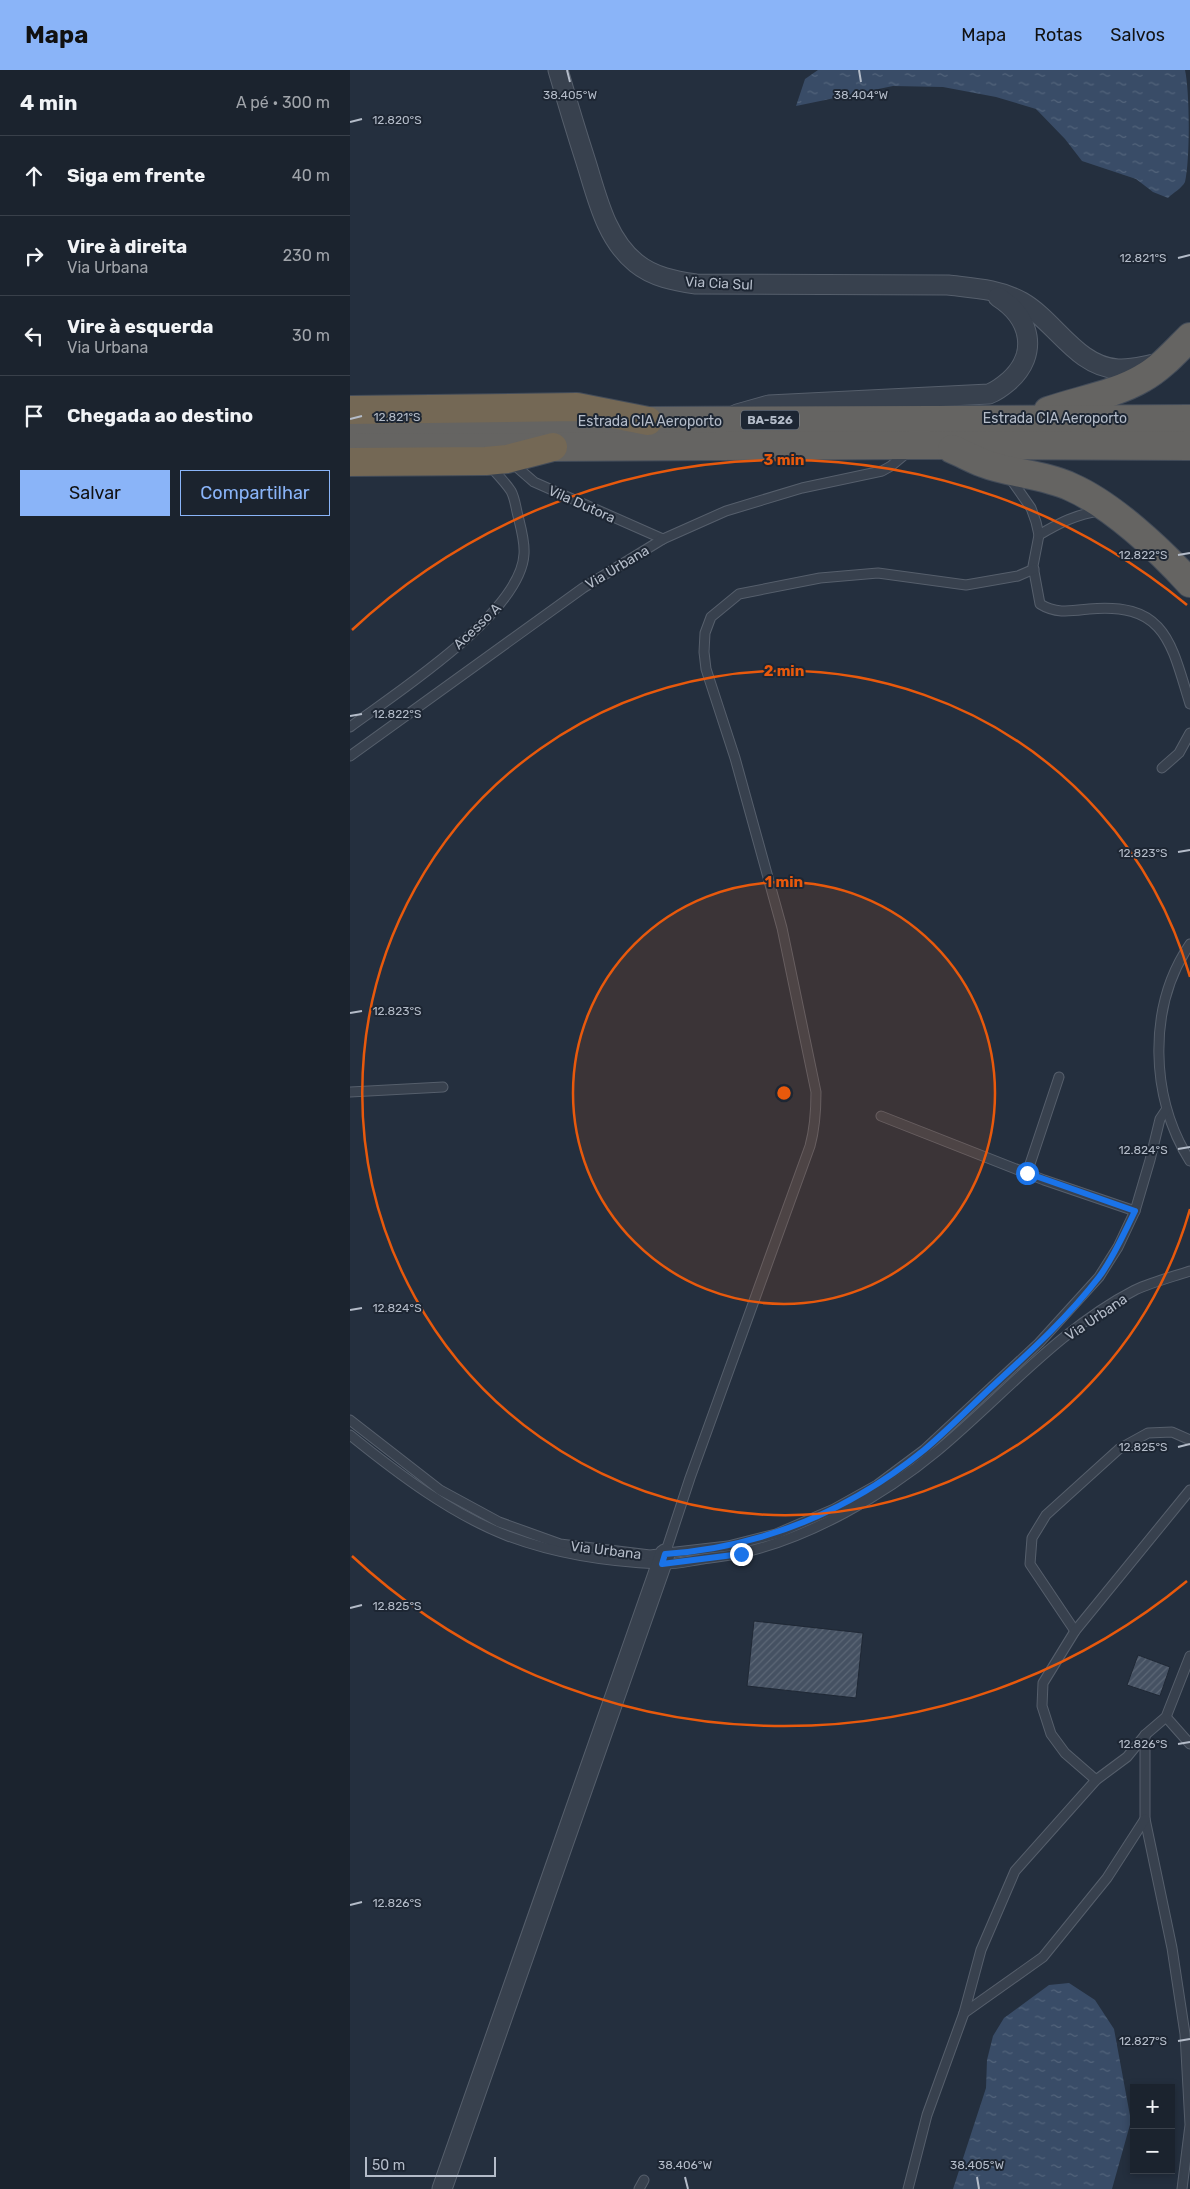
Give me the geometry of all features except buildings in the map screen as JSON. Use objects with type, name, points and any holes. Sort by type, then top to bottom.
[{"type":"highway","points":[[1023,419],[1144,378],[1165,362],[1190,337]]},
{"type":"highway","points":[[350,410],[577,407],[648,421]]},
{"type":"highway","name":"Estrada CIA Aeroporto","points":[[350,424],[1190,418]]},
{"type":"highway","name":"Estrada CIA Aeroporto","points":[[350,448],[916,445],[1190,446]]},
{"type":"highway","points":[[944,445],[984,464],[1038,475],[1072,487],[1108,510],[1163,556],[1190,582]]},
{"type":"highway","points":[[350,462],[496,460],[553,447]]},
{"type":"street","name":"Via Cia Sul","points":[[558,70],[597,198],[608,227],[618,245],[636,263],[653,273],[672,280],[696,284],[948,285],[986,289],[1023,302],[1075,348],[1102,366],[1117,369],[1165,362]]},
{"type":"street","points":[[711,420],[769,405],[989,394],[998,391],[1019,372],[1026,357],[1028,339],[1024,324],[1013,309],[986,289]]},
{"type":"street","points":[[442,2189],[663,1559]]},
{"type":"lane","name":"Via Urbana","points":[[350,756],[583,588],[663,539],[686,527],[726,511],[802,488],[882,471],[901,459],[916,445]]},
{"type":"lane","name":"Vila Dutora","points":[[496,460],[534,482],[663,539]]},
{"type":"lane","name":"Acesso A","points":[[350,727],[459,644],[497,608],[510,592],[520,570],[524,555],[520,524],[511,492],[496,460]]},
{"type":"lane","points":[[1002,468],[1031,508],[1039,535],[1034,569],[1040,604],[1050,610],[1096,608],[1130,611],[1151,619],[1162,630],[1174,655],[1190,704]]},
{"type":"lane","points":[[1039,535],[1062,520],[1086,512],[1108,510]]},
{"type":"lane","points":[[663,1559],[690,1478],[810,1146],[816,1110],[816,1092],[782,928],[735,758],[706,669],[704,652],[705,633],[711,617],[739,594],[820,578],[878,573],[966,585],[1018,576],[1034,569]]},
{"type":"lane","points":[[1162,768],[1179,753],[1190,733]]},
{"type":"lane","points":[[1190,944],[1168,989],[1160,1029],[1159,1070],[1166,1110],[1181,1146],[1190,1161]]},
{"type":"lane","points":[[1027,1173],[1059,1077]]},
{"type":"lane","points":[[350,1092],[442,1087]]},
{"type":"lane","name":"Via Urbana","points":[[350,1420],[440,1490],[499,1522],[560,1544],[612,1552],[650,1555],[663,1559],[776,1534],[834,1509],[877,1485],[924,1450],[1039,1343],[1099,1277],[1118,1247],[1135,1211],[1160,1118],[1166,1110]]},
{"type":"lane","points":[[881,1116],[1027,1173],[1135,1211]]},
{"type":"lane","name":"Via Urbana","points":[[350,1435],[434,1497],[459,1513],[506,1535],[541,1547],[586,1556],[663,1559],[741,1554],[778,1543],[876,1496],[936,1451],[1078,1326],[1136,1290],[1190,1270]]},
{"type":"lane","points":[[1075,1631],[1030,1564],[1032,1538],[1046,1515],[1119,1449],[1148,1433],[1172,1432],[1190,1440]]},
{"type":"lane","points":[[1096,1780],[1065,1753],[1051,1734],[1042,1706],[1043,1683],[1075,1631],[1190,1490]]},
{"type":"lane","points":[[908,2189],[927,2114],[964,2013],[981,1950],[1016,1871],[1096,1780],[1127,1757],[1145,1735],[1166,1717],[1190,1656]]},
{"type":"lane","points":[[1166,1717],[1190,1744]]},
{"type":"lane","points":[[1145,1735],[1145,1819],[1172,1948],[1185,2034],[1190,2125],[1182,2189]]},
{"type":"lane","points":[[964,2013],[1043,1957],[1107,1878],[1145,1819]]},
{"type":"lane","points":[[639,2189],[644,2180]]},
{"type":"water","points":[[818,70],[1185,70],[1189,127],[1185,182],[1168,198],[1153,192],[1136,179],[1082,161],[1065,139],[1036,109],[996,97],[943,87],[893,86],[796,106],[805,79]]},
{"type":"water","points":[[1069,1983],[1095,2000],[1114,2029],[1130,2125],[1112,2189],[953,2189],[986,2088],[987,2060],[993,2036],[1004,2018],[1049,1985]]},
{"type":"route","points":[[741,1554],[662,1564],[665,1554],[728,1546],[776,1534],[834,1509],[877,1485],[924,1450],[1039,1343],[1099,1277],[1118,1247],[1135,1211],[1027,1173]]}]
